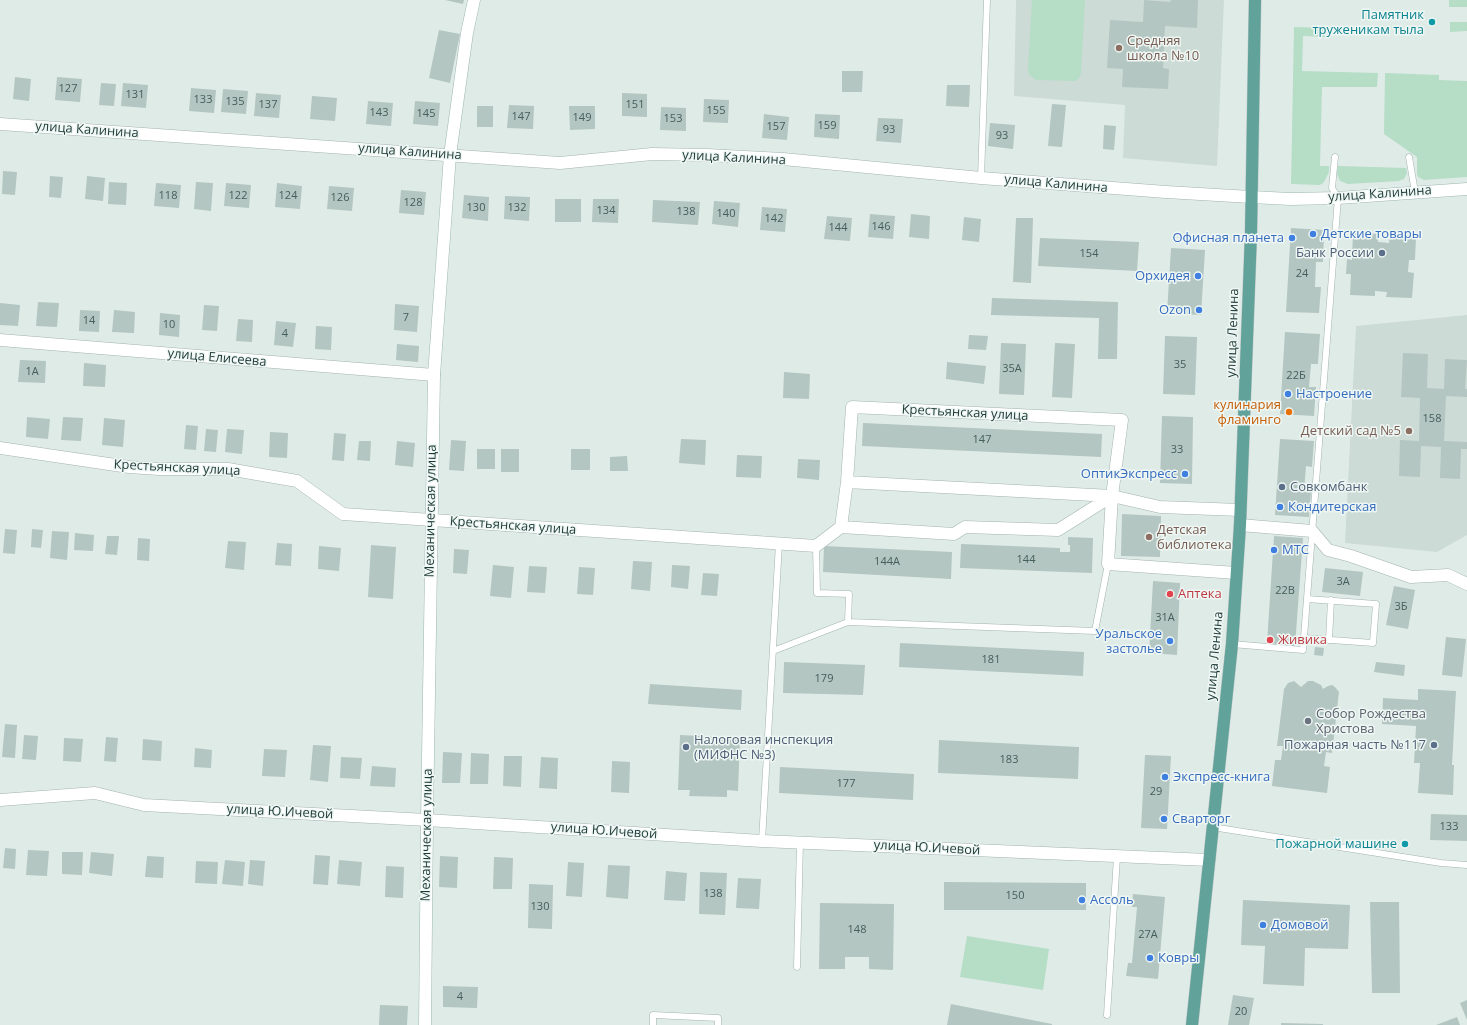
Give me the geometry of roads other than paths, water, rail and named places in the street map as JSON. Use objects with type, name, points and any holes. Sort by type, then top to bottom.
[{"type":"main road","name":"улица Ленина","points":[[1192,1025],[1232,644],[1240,525],[1251,233],[1255,0]]},
{"type":"street","name":"Механическая улица","points":[[425,1025],[434,376],[450,155],[467,33],[474,0]]},
{"type":"street","name":"улица Калинина","points":[[0,124],[560,163],[652,154],[783,159],[981,178],[1251,198],[1338,198],[1467,189]]},
{"type":"street","name":"улица Елисеева","points":[[0,340],[434,376]]},
{"type":"street","name":"Крестьянская улица","points":[[841,527],[847,482],[852,407],[1122,420],[1112,496],[1108,564]]},
{"type":"street","name":"Крестьянская улица","points":[[0,448],[129,467],[159,469],[228,469],[297,481],[343,514],[816,546]]},
{"type":"street","points":[[847,482],[1112,496],[1160,507],[1240,510]]},
{"type":"street","points":[[816,546],[841,527],[954,534],[965,527],[1058,530],[1112,496]]},
{"type":"street","points":[[1240,525],[1312,531],[1328,550],[1351,556],[1411,577],[1448,575],[1467,584]]},
{"type":"street","points":[[1108,564],[1236,573]]},
{"type":"street","name":"улица Ю.Ичевой","points":[[0,800],[95,793],[144,805],[427,820],[762,841],[1209,860]]},
{"type":"lane","points":[[981,178],[987,0]]},
{"type":"lane","points":[[1232,644],[1303,650],[1338,198],[1332,188],[1335,157]]},
{"type":"lane","points":[[1409,157],[1415,192]]},
{"type":"lane","points":[[762,841],[779,543]]},
{"type":"lane","points":[[816,546],[817,593],[849,594],[848,622]]},
{"type":"lane","points":[[773,651],[848,622],[1095,631],[1108,564]]},
{"type":"lane","points":[[1304,638],[1373,643],[1376,604],[1307,599]]},
{"type":"lane","points":[[1328,640],[1332,600]]},
{"type":"lane","points":[[1212,827],[1441,863],[1467,865]]},
{"type":"lane","points":[[797,967],[800,842]]},
{"type":"lane","points":[[1107,1015],[1117,857]]},
{"type":"lane","points":[[652,1025],[653,1015],[718,1018],[718,1025]]},
{"type":"place","name":"Памятник труженикам тыла","points":[[1432,22]]},
{"type":"place","name":"Средняя школа №10","points":[[1119,48]]},
{"type":"place","name":"Детские товары","points":[[1313,234]]},
{"type":"place","name":"Офисная планета","points":[[1292,238]]},
{"type":"place","name":"Банк России","points":[[1382,253]]},
{"type":"place","name":"Орхидея","points":[[1198,276]]},
{"type":"place","name":"Ozon","points":[[1199,310]]},
{"type":"place","name":"Настроение","points":[[1288,394]]},
{"type":"place","name":"кулинария фламинго","points":[[1289,412]]},
{"type":"place","name":"Детский сад №5","points":[[1409,431]]},
{"type":"place","name":"ОптикЭкспресс","points":[[1185,474]]},
{"type":"place","name":"Совкомбанк","points":[[1282,487]]},
{"type":"place","name":"Кондитерская","points":[[1280,507]]},
{"type":"place","name":"Детская библиотека","points":[[1149,537]]},
{"type":"place","name":"МТС","points":[[1274,550]]},
{"type":"place","name":"Аптека","points":[[1170,594]]},
{"type":"place","name":"Живика","points":[[1270,640]]},
{"type":"place","name":"Уральское застолье","points":[[1170,641]]},
{"type":"place","name":"Собор Рождества Христова","points":[[1308,721]]},
{"type":"place","name":"Пожарная часть №117","points":[[1434,745]]},
{"type":"place","name":"Налоговая инспекция (МИФНС №3)","points":[[686,747]]},
{"type":"place","name":"Экспресс-книга","points":[[1165,777]]},
{"type":"place","name":"Сварторг","points":[[1164,819]]},
{"type":"place","name":"Пожарной машине","points":[[1405,844]]},
{"type":"place","name":"Ассоль","points":[[1082,900]]},
{"type":"place","name":"Домовой","points":[[1263,925]]},
{"type":"place","name":"Ковры","points":[[1150,958]]}]
